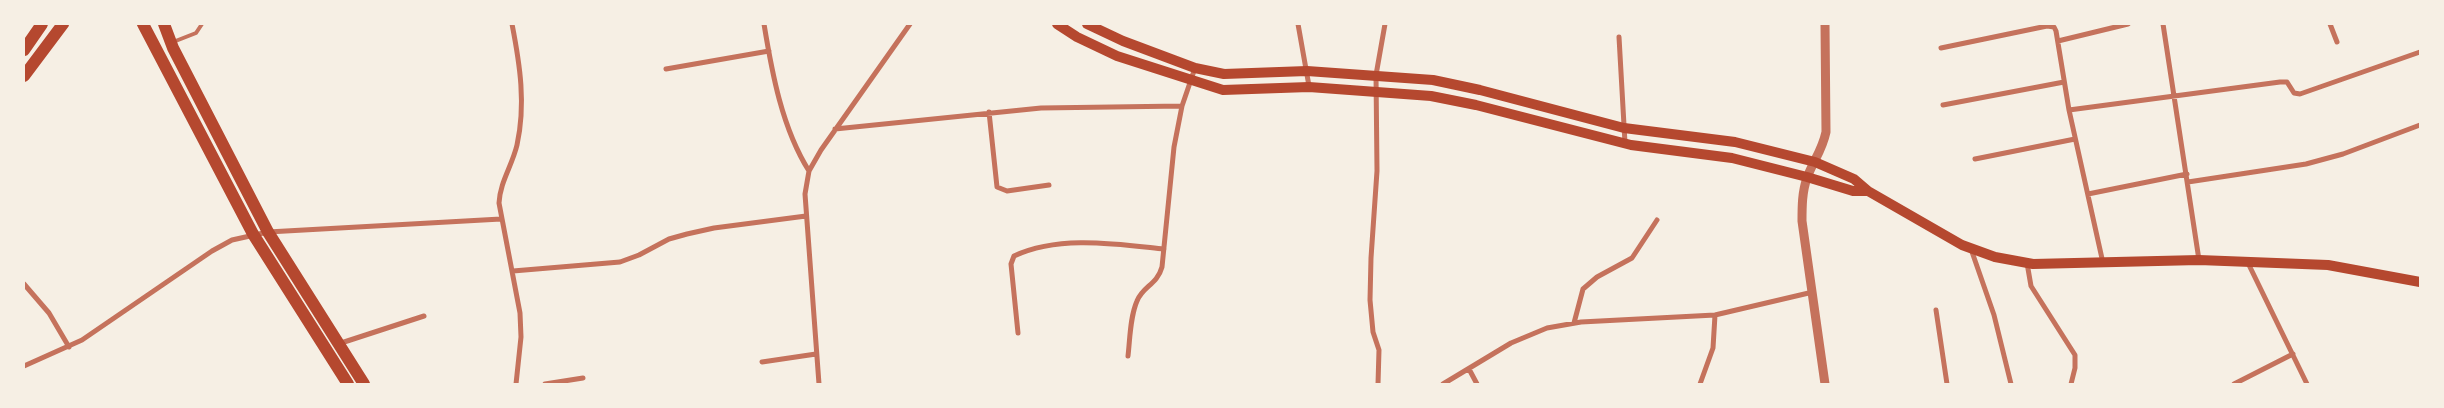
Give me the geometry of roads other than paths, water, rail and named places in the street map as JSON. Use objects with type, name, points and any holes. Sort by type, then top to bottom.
[{"type":"main road","points":[[24,50],[42,24]]},
{"type":"main road","points":[[24,76],[63,24]]},
{"type":"main road","points":[[142,24],[253,234],[348,384]]},
{"type":"main road","points":[[164,24],[171,42],[268,232],[364,384]]},
{"type":"main road","points":[[1057,24],[1077,37],[1117,56],[1223,90],[1310,87],[1431,96],[1476,105],[1625,144],[1732,158],[1807,177],[1852,192],[1868,191]]},
{"type":"main road","points":[[1087,24],[1123,41],[1195,68],[1224,74],[1307,71],[1433,80],[1480,90],[1624,128],[1736,142],[1815,162],[1854,179],[1868,191],[1971,248],[1995,257],[2027,263],[2103,264],[2199,260],[2328,265],[2420,282]]},
{"type":"street","points":[[512,24],[522,84],[522,109],[512,164],[500,189],[501,219],[520,313],[521,337],[516,384]]},
{"type":"street","points":[[764,24],[769,51],[792,136],[809,171]]},
{"type":"street","points":[[819,384],[806,216],[805,194],[809,171],[835,129],[910,24]]},
{"type":"street","points":[[1298,24],[1310,87]]},
{"type":"street","points":[[1378,384],[1379,350],[1373,332],[1370,300],[1377,171],[1375,91],[1384,24]]},
{"type":"street","points":[[1825,24],[1826,132],[1823,147],[1807,177],[1803,196],[1802,221],[1814,292],[1826,384]]},
{"type":"street","points":[[2058,41],[2128,24]]},
{"type":"street","points":[[2163,24],[2199,260]]},
{"type":"street","points":[[2330,24],[2337,42]]},
{"type":"street","points":[[1941,48],[2047,25],[2054,27],[2069,110],[2103,264]]},
{"type":"street","points":[[1619,38],[1625,144]]},
{"type":"street","points":[[666,69],[769,51]]},
{"type":"street","points":[[2069,110],[2284,82],[2289,84],[2294,93],[2300,94],[2420,52]]},
{"type":"street","points":[[1128,356],[1136,302],[1143,291],[1156,281],[1160,275],[1174,147],[1182,106],[1195,68]]},
{"type":"street","points":[[1942,105],[2064,82]]},
{"type":"street","points":[[835,129],[1042,108],[1182,106]]},
{"type":"street","points":[[989,112],[997,188],[1006,191],[1049,185]]},
{"type":"street","points":[[2188,182],[2306,164],[2343,154],[2420,125]]},
{"type":"street","points":[[1975,159],[2076,139]]},
{"type":"street","points":[[2088,194],[2187,174]]},
{"type":"street","points":[[513,271],[620,262],[639,255],[669,239],[687,234],[714,228],[806,216]]},
{"type":"street","points":[[24,366],[82,340],[212,251],[232,240],[268,232],[501,219]]},
{"type":"street","points":[[1574,323],[1579,296],[1583,289],[1597,277],[1632,258],[1657,220]]},
{"type":"street","points":[[1018,333],[1011,264],[1014,256],[1070,244],[1101,243],[1164,249]]},
{"type":"street","points":[[1971,248],[1994,315],[2011,384]]},
{"type":"street","points":[[2248,262],[2307,384]]},
{"type":"street","points":[[2027,263],[2031,286],[2075,355],[2075,368],[2071,384]]},
{"type":"street","points":[[24,284],[49,313],[69,347]]},
{"type":"street","points":[[1443,384],[1511,343],[1547,328],[1574,323],[1715,314],[1814,292]]},
{"type":"street","points":[[1936,310],[1947,384]]},
{"type":"street","points":[[1700,384],[1713,348],[1715,314]]},
{"type":"street","points":[[338,344],[424,316]]},
{"type":"street","points":[[762,362],[816,354]]},
{"type":"street","points":[[2234,384],[2292,354]]},
{"type":"street","points":[[1469,369],[1477,384]]},
{"type":"street","points":[[545,384],[583,378]]},
{"type":"lane","points":[[171,42],[196,33],[202,24]]}]
